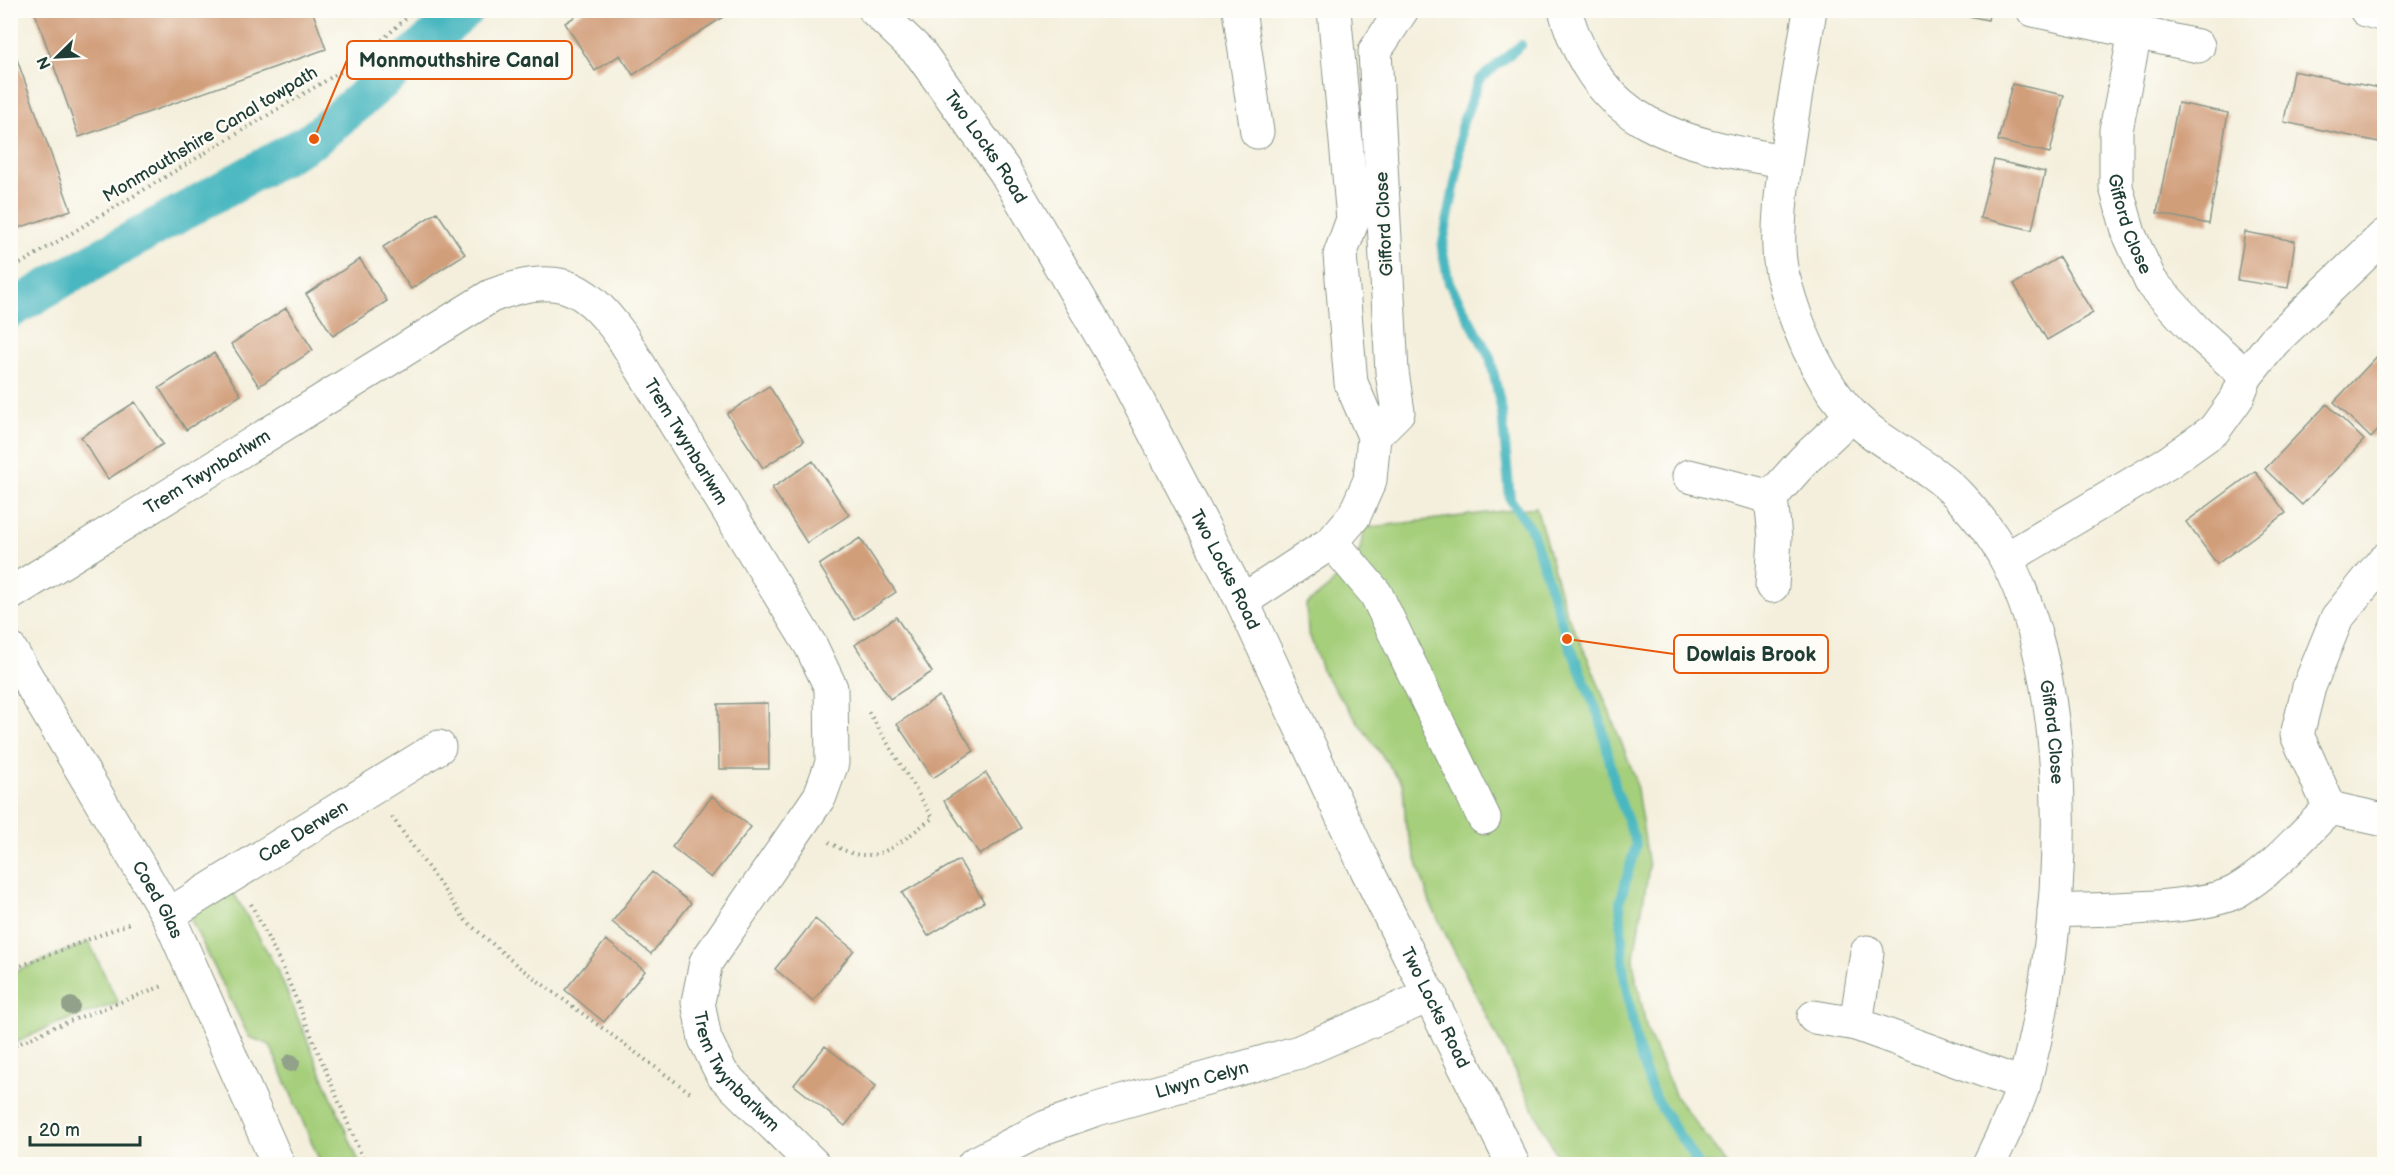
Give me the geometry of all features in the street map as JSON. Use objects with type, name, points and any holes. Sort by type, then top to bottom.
[{"type":"street","name":"Two Locks Road","points":[[875,10],[920,53],[1004,170],[1125,376],[1242,601],[1366,868],[1513,1164]]},
{"type":"street","points":[[1239,10],[1257,132]]},
{"type":"street","points":[[1242,601],[1332,542],[1354,516],[1370,480],[1374,436],[1351,384],[1340,255],[1353,219],[1334,10]]},
{"type":"street","name":"Gifford Close","points":[[1374,436],[1398,412],[1392,372],[1375,51],[1402,10]]},
{"type":"street","points":[[1565,10],[1573,38],[1600,86],[1636,119],[1686,140],[1784,161]]},
{"type":"street","name":"Gifford Close","points":[[1810,10],[1784,161],[1779,228],[1782,277],[1820,372],[1852,415],[1956,493],[2006,559],[2033,625],[2048,697],[2057,775],[2058,837],[2050,964],[2024,1085],[1989,1164]]},
{"type":"street","points":[[2033,10],[2198,46]]},
{"type":"street","points":[[2366,10],[2385,15]]},
{"type":"street","name":"Gifford Close","points":[[2135,33],[2116,130],[2116,187],[2128,234],[2151,282],[2195,330],[2246,376]]},
{"type":"street","points":[[2006,559],[2169,462],[2214,430],[2237,398],[2246,376],[2274,341],[2385,236]]},
{"type":"street","name":"Trem Twynbarlwm","points":[[10,594],[491,296],[520,285],[554,283],[580,291],[603,309],[621,335],[811,646],[828,683],[833,723],[832,763],[820,796],[705,962],[698,1002],[705,1039],[722,1074],[813,1164]]},
{"type":"street","points":[[1772,586],[1774,538],[1771,496],[1804,460],[1852,415]]},
{"type":"street","points":[[1689,476],[1771,496]]},
{"type":"street","points":[[1332,542],[1376,594],[1484,818]]},
{"type":"street","points":[[2330,808],[2297,735],[2309,687],[2337,618],[2385,560]]},
{"type":"street","name":"Coed Glas","points":[[10,649],[168,915],[278,1164]]},
{"type":"street","name":"Cae Derwen","points":[[168,915],[440,747]]},
{"type":"street","points":[[2054,911],[2200,902],[2235,892],[2262,874],[2330,808]]},
{"type":"street","points":[[2330,808],[2385,820]]},
{"type":"street","points":[[1856,1024],[1867,952]]},
{"type":"street","name":"Llwyn Celyn","points":[[974,1164],[1046,1127],[1097,1109],[1299,1052],[1431,995]]},
{"type":"street","points":[[1814,1017],[1856,1024],[2024,1085]]},
{"type":"path","name":"Monmouthshire Canal towpath","points":[[10,270],[360,60],[415,10]]},
{"type":"path","points":[[801,824],[838,848],[861,857],[880,854],[933,818],[849,682],[828,683]]},
{"type":"path","points":[[373,789],[466,921],[519,967],[694,1096],[741,1094]]},
{"type":"path","points":[[235,874],[283,968],[365,1164]]},
{"type":"path","points":[[10,970],[135,921],[168,915]]},
{"type":"path","points":[[10,1048],[54,1027],[125,1002],[194,973]]},
{"type":"green space","points":[[1536,507],[1566,612],[1590,663],[1635,777],[1649,867],[1633,962],[1647,1030],[1676,1097],[1727,1164],[1561,1164],[1430,903],[1406,828],[1403,785],[1323,673],[1308,631],[1306,605],[1331,585],[1360,550],[1364,528]]},
{"type":"green space","points":[[231,888],[277,969],[360,1164],[321,1164],[270,1045],[249,1037],[188,914]]},
{"type":"green space","points":[[89,942],[118,1003],[53,1025],[11,1045],[11,973]]},
{"type":"building","points":[[34,10],[312,10],[326,49],[79,137]]},
{"type":"building","points":[[585,10],[734,10],[633,75],[620,55],[595,71],[565,23]]},
{"type":"building","points":[[1941,10],[1990,10],[1988,20]]},
{"type":"building","points":[[10,40],[71,210],[10,231]]},
{"type":"building","points":[[2293,71],[2384,89],[2384,143],[2284,122]]},
{"type":"building","points":[[2012,84],[2064,95],[2050,153],[1998,141]]},
{"type":"building","points":[[2178,103],[2228,113],[2209,224],[2157,213]]},
{"type":"building","points":[[1994,160],[2045,172],[2032,230],[1980,218]]},
{"type":"building","points":[[437,212],[465,254],[411,289],[383,247]]},
{"type":"building","points":[[2245,232],[2295,241],[2288,288],[2237,280]]},
{"type":"building","points":[[2059,257],[2093,313],[2047,340],[2014,284]]},
{"type":"building","points":[[360,259],[387,301],[333,336],[306,294]]},
{"type":"building","points":[[286,308],[313,350],[259,386],[231,344]]},
{"type":"building","points":[[2384,349],[2384,424],[2371,438],[2334,402]]},
{"type":"building","points":[[214,353],[241,395],[186,430],[159,388]]},
{"type":"building","points":[[769,386],[804,441],[763,468],[727,414]]},
{"type":"building","points":[[135,402],[163,444],[108,479],[81,437]]},
{"type":"building","points":[[2327,404],[2364,440],[2302,505],[2265,469]]},
{"type":"building","points":[[813,461],[849,515],[807,543],[772,488]]},
{"type":"building","points":[[2255,471],[2286,513],[2217,564],[2186,522]]},
{"type":"building","points":[[860,538],[896,592],[854,620],[819,565]]},
{"type":"building","points":[[896,617],[932,672],[890,699],[855,645]]},
{"type":"building","points":[[939,696],[974,751],[933,778],[897,724]]},
{"type":"building","points":[[768,703],[769,769],[719,769],[718,704]]},
{"type":"building","points":[[986,773],[1021,828],[980,855],[944,801]]},
{"type":"building","points":[[712,796],[751,827],[711,878],[672,847]]},
{"type":"building","points":[[959,860],[984,902],[928,936],[902,893]]},
{"type":"building","points":[[652,872],[691,903],[651,954],[612,922]]},
{"type":"building","points":[[815,919],[854,950],[813,1001],[775,969]]},
{"type":"building","points":[[606,940],[645,971],[604,1022],[565,990]]},
{"type":"building","points":[[825,1046],[876,1086],[845,1126],[794,1085]]},
{"type":"waterway","points":[[10,310],[314,139],[466,10]]},
{"type":"waterway","points":[[1521,45],[1479,80],[1461,127],[1458,168],[1442,248],[1449,283],[1490,357],[1502,412],[1510,499],[1532,531],[1567,639],[1600,719],[1616,789],[1636,844],[1620,902],[1624,976],[1639,1054],[1655,1098],[1698,1164]]},
{"type":"place","name":"Monmouthshire Canal","points":[[314,139]]},
{"type":"place","name":"Dowlais Brook","points":[[1567,639]]}]
